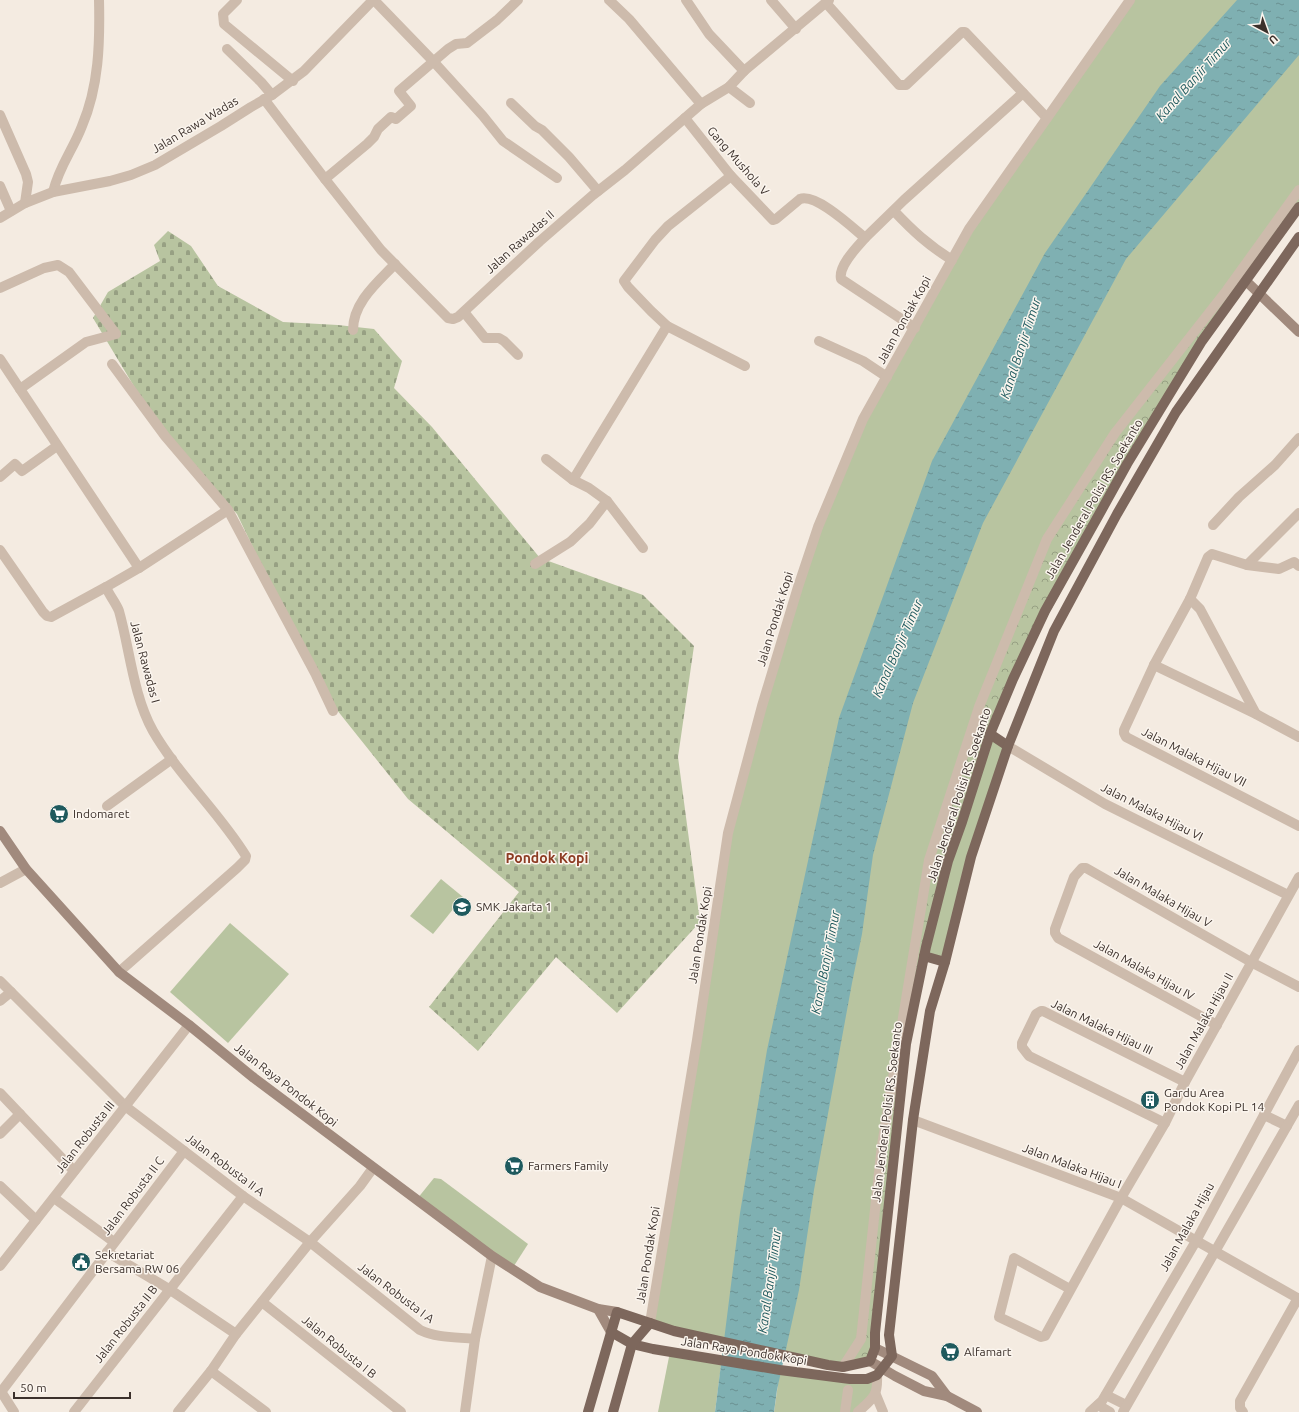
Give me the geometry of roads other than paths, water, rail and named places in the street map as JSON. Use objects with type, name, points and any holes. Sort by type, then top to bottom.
[{"type":"main road","name":"Jalan Jenderal Polisi RS. Soekanto","points":[[875,1348],[875,1333],[906,1044],[924,956],[948,861],[990,734],[1013,679],[1045,611],[1127,464],[1202,341],[1299,207]]},
{"type":"main road","points":[[880,1372],[892,1356],[889,1335],[913,1120],[930,1010],[945,962],[971,857],[1008,746],[1054,632],[1117,514],[1176,412],[1299,237]]},
{"type":"main road","points":[[990,734],[1008,746]]},
{"type":"main road","points":[[924,956],[945,962]]},
{"type":"main road","name":"Jalan Raya Pondok Kopi","points":[[617,1312],[674,1331],[828,1365],[843,1367],[870,1361]]},
{"type":"main road","points":[[588,1412],[617,1312]]},
{"type":"main road","points":[[613,1412],[632,1344],[650,1323]]},
{"type":"main road","name":"Jalan Raya Pondok Kopi","points":[[611,1332],[632,1344],[670,1352],[828,1377],[867,1379],[880,1372]]},
{"type":"main road","points":[[870,1361],[875,1348]]},
{"type":"street","points":[[52,192],[58,172],[82,127],[91,100],[97,72],[100,36],[99,0]]},
{"type":"street","points":[[237,0],[223,14],[224,24],[293,81]]},
{"type":"street","points":[[374,0],[433,61],[483,116],[503,141],[557,178]]},
{"type":"street","name":"Jalan Rawa Wadas","points":[[0,218],[11,210],[25,203],[52,192],[110,181],[131,175],[149,167],[221,126],[293,81],[304,72],[374,0]]},
{"type":"street","points":[[325,179],[367,144],[374,137],[378,128],[391,117],[396,119],[411,106],[399,91],[452,46],[466,43],[497,20],[518,0]]},
{"type":"street","points":[[609,0],[629,20],[701,104]]},
{"type":"street","points":[[686,0],[709,34],[744,71]]},
{"type":"street","points":[[771,0],[796,29]]},
{"type":"street","name":"Jalan Pondak Kopi","points":[[650,1323],[697,1040],[728,833],[762,706],[818,527],[863,419],[969,229],[1130,0]]},
{"type":"street","points":[[827,2],[899,85],[906,85],[962,32],[968,35],[1047,118]]},
{"type":"street","name":"Jalan Rawadas II","points":[[227,49],[261,82],[268,97],[325,179],[381,250],[448,318],[453,319],[464,312],[540,241],[598,191],[625,170],[701,104],[729,87],[744,71],[827,2]]},
{"type":"street","points":[[729,87],[750,103]]},
{"type":"street","points":[[915,328],[841,279],[842,269],[854,250],[865,238],[1024,93]]},
{"type":"street","points":[[511,103],[535,126],[542,130],[598,191]]},
{"type":"street","points":[[0,116],[26,174],[28,182],[25,203]]},
{"type":"street","name":"Gang Mushola V","points":[[685,118],[731,176],[773,220],[800,200],[808,198],[831,210],[865,238]]},
{"type":"street","points":[[731,176],[668,226],[624,280],[628,287],[651,312],[667,326],[745,366]]},
{"type":"street","points":[[0,186],[11,210]]},
{"type":"street","points":[[843,1367],[861,1339],[882,1145],[929,860],[979,707],[1047,539],[1115,433],[1227,290],[1299,190]]},
{"type":"street","points":[[894,211],[913,231],[932,247],[952,260]]},
{"type":"street","points":[[353,330],[353,322],[363,299],[395,264]]},
{"type":"street","points":[[0,288],[44,268],[58,265],[68,272],[116,334],[86,342],[20,389]]},
{"type":"street","points":[[1246,281],[1299,332]]},
{"type":"street","points":[[464,312],[485,338],[499,338],[518,355]]},
{"type":"street","points":[[573,480],[667,326]]},
{"type":"street","points":[[819,341],[863,361],[887,377]]},
{"type":"street","points":[[0,359],[139,568]]},
{"type":"street","points":[[112,364],[165,436],[228,510],[316,675],[333,711]]},
{"type":"street","points":[[1213,524],[1239,497],[1275,465],[1299,438]]},
{"type":"street","points":[[0,476],[15,464],[22,471],[57,446]]},
{"type":"street","points":[[546,459],[573,480],[589,488],[607,501],[643,548]]},
{"type":"street","points":[[535,564],[574,539],[590,523],[607,501]]},
{"type":"street","points":[[0,550],[43,612],[47,616],[51,616],[139,568],[228,510]]},
{"type":"street","points":[[1247,565],[1299,513]]},
{"type":"street","name":"Jalan Malaka Hijau VII","points":[[1247,565],[1212,554],[1208,557],[1190,599],[1154,665],[1124,730],[1124,733],[1126,736],[1299,826]]},
{"type":"street","points":[[1247,565],[1279,569],[1297,562]]},
{"type":"street","name":"Jalan Rawadas I","points":[[106,587],[109,595],[118,608],[140,697],[146,716],[153,730],[172,759],[246,856],[245,860],[119,972]]},
{"type":"street","points":[[1190,599],[1200,609],[1256,714]]},
{"type":"street","points":[[1154,665],[1256,714],[1299,737]]},
{"type":"street","name":"Jalan Malaka Hijau VI","points":[[1008,746],[1105,804],[1288,895]]},
{"type":"street","points":[[107,806],[172,759]]},
{"type":"street","name":"Jalan Raya Pondok Kopi","points":[[0,831],[26,869],[119,972],[189,1024],[254,1078],[492,1256],[540,1287],[598,1309],[617,1312]]},
{"type":"street","name":"Jalan Malaka Hijau V","points":[[1058,938],[1054,933],[1055,929],[1074,877],[1082,868],[1086,868],[1299,987]]},
{"type":"street","points":[[0,883],[26,869]]},
{"type":"street","name":"Jalan Malaka Hijau II","points":[[1070,1289],[1014,1258],[999,1316],[1043,1338],[1045,1336],[1121,1198],[1165,1122],[1185,1082],[1299,877]]},
{"type":"street","name":"Jalan Malaka Hijau IV","points":[[1058,938],[1218,1025]]},
{"type":"street","name":"Jalan Robusta II A","points":[[0,981],[125,1106],[243,1196],[310,1242]]},
{"type":"street","points":[[0,1001],[11,992]]},
{"type":"street","name":"Jalan Malaka Hijau III","points":[[1165,1122],[1029,1056],[1022,1047],[1022,1043],[1036,1014],[1041,1011],[1185,1082]]},
{"type":"street","name":"Jalan Robusta III","points":[[0,1266],[189,1024]]},
{"type":"street","name":"Jalan Malaka Hijau","points":[[1090,1412],[1106,1395],[1196,1241],[1299,1050]]},
{"type":"street","points":[[0,1093],[74,1171]]},
{"type":"street","points":[[1106,1395],[1124,1408],[1299,1105]]},
{"type":"street","points":[[0,1134],[20,1114]]},
{"type":"street","points":[[1264,1115],[1287,1126]]},
{"type":"street","name":"Jalan Malaka Hijau I","points":[[913,1120],[1121,1198],[1298,1299]]},
{"type":"street","name":"Jalan Robusta II C","points":[[1,1391],[184,1151]]},
{"type":"street","points":[[178,1412],[211,1371],[236,1334],[310,1242],[360,1186],[373,1168]]},
{"type":"street","points":[[0,1186],[36,1220]]},
{"type":"street","name":"Jalan Robusta II B","points":[[74,1412],[243,1196]]},
{"type":"street","points":[[54,1198],[114,1242]]},
{"type":"street","name":"Jalan Robusta I A","points":[[310,1242],[420,1330],[429,1334],[441,1336],[475,1339]]},
{"type":"street","points":[[107,1252],[236,1334]]},
{"type":"street","points":[[465,1412],[475,1339],[492,1256]]},
{"type":"street","points":[[1243,1412],[1240,1408],[1240,1401],[1298,1299]]},
{"type":"street","name":"Jalan Robusta I B","points":[[262,1302],[401,1412]]},
{"type":"street","points":[[598,1309],[611,1332]]},
{"type":"street","points":[[875,1348],[932,1376],[947,1396]]},
{"type":"street","points":[[870,1361],[880,1372],[924,1391],[947,1396],[977,1412]]},
{"type":"street","points":[[211,1371],[266,1412]]},
{"type":"street","points":[[858,1412],[876,1395],[880,1372]]},
{"type":"street","points":[[845,1412],[848,1390]]},
{"type":"street","points":[[1,1391],[14,1412]]},
{"type":"street","points":[[876,1395],[883,1412]]},
{"type":"street","points":[[1098,1405],[1110,1412]]},
{"type":"water","name":"Kanal Banjir Timur","points":[[1237,0],[1299,0],[1299,55],[1126,259],[983,523],[913,703],[873,855],[862,934],[814,1190],[799,1290],[777,1390],[774,1412],[715,1412],[740,1213],[767,1050],[839,718],[932,461],[1045,253],[1160,86]]},
{"type":"place","name":"Indomaret","points":[[59,814]]},
{"type":"place","name":"SMK Jakarta 1","points":[[462,907]]},
{"type":"place","name":"Gardu Area Pondok Kopi PL 14","points":[[1150,1100]]},
{"type":"place","name":"Farmers Family","points":[[514,1166]]},
{"type":"place","name":"Sekretariat Bersama RW 06","points":[[81,1262]]},
{"type":"place","name":"Alfamart","points":[[950,1352]]},
{"type":"district","name":"Pondok Kopi","points":[[547,858]]}]
